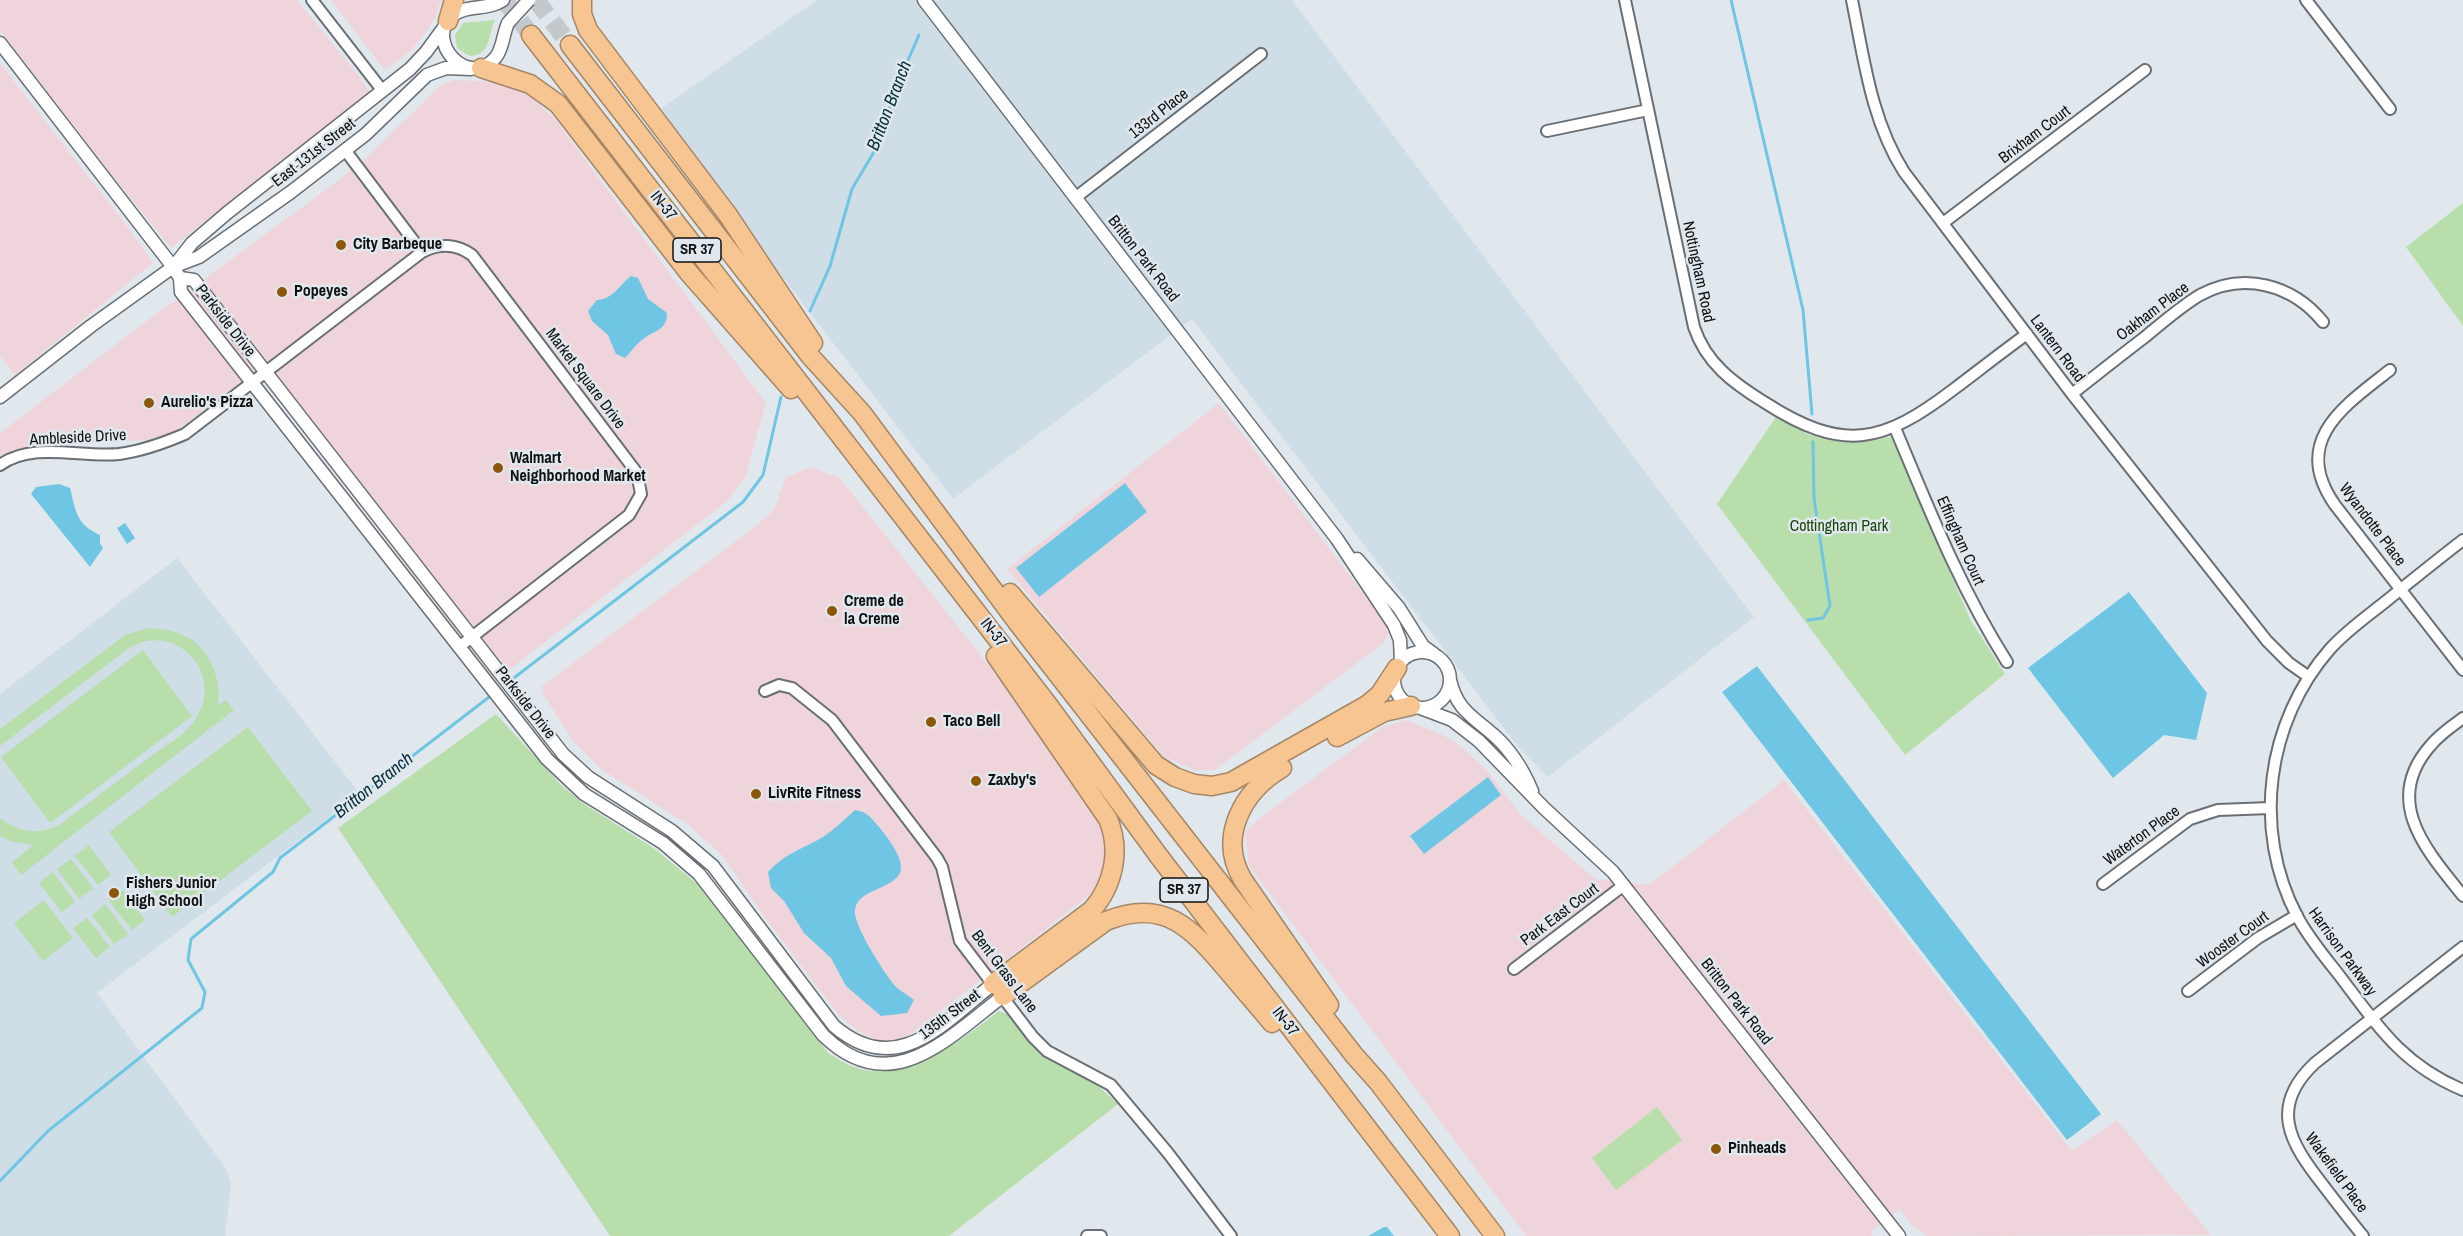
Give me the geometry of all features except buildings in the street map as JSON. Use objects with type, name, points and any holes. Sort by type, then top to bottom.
[{"type":"highway","points":[[446,23],[454,0]]},
{"type":"highway","points":[[582,0],[584,20],[592,35],[746,240],[862,413]]},
{"type":"highway","name":"IN-37","points":[[531,35],[1049,706],[1158,855],[1450,1236]]},
{"type":"highway","name":"IN-37","points":[[570,45],[811,357],[862,413],[1025,631],[1354,1055],[1378,1082],[1495,1236]]},
{"type":"highway","points":[[476,68],[530,84],[558,104],[688,273],[822,426],[863,465]]},
{"type":"highway","points":[[913,479],[1150,759],[1165,772],[1182,780],[1212,786],[1239,780],[1367,705],[1380,694],[1399,665]]},
{"type":"highway","points":[[944,570],[963,609],[1108,819],[1115,847],[1112,876],[1102,897],[1092,910],[998,990]]},
{"type":"highway","points":[[1378,1082],[1357,1046],[1240,874],[1233,851],[1234,832],[1243,805],[1264,780],[1375,716],[1415,707]]},
{"type":"highway","points":[[998,990],[1106,921],[1140,913],[1173,920],[1198,936],[1323,1083],[1355,1114]]},
{"type":"street","points":[[312,0],[382,90]]},
{"type":"street","points":[[499,3],[465,9],[446,23],[444,40],[447,51],[460,64],[476,68],[498,54],[508,22],[529,0]]},
{"type":"street","name":"Britton Park Road","points":[[924,0],[1337,539],[1394,624],[1400,640],[1399,665]]},
{"type":"street","name":"Nottingham Road","points":[[1625,0],[1694,327],[1713,362],[1737,386],[1809,428],[1853,436],[1895,428],[1917,417],[2027,334]]},
{"type":"street","name":"Lantern Road","points":[[1852,0],[1871,94],[1884,135],[1904,172],[2072,393],[2267,641],[2289,663],[2309,677]]},
{"type":"street","points":[[2306,0],[2390,109]]},
{"type":"street","name":"East 131st Street","points":[[177,272],[192,243],[418,60],[446,23]]},
{"type":"street","name":"Parkside Drive","points":[[0,43],[177,272],[181,292],[547,759],[569,782],[598,804],[663,843],[699,874],[823,1035],[836,1047],[864,1061],[881,1063]]},
{"type":"street","name":"133rd Place","points":[[1075,198],[1261,54]]},
{"type":"street","name":"East 131st Street","points":[[0,397],[91,326],[234,234],[345,150],[385,117],[427,75],[446,68],[476,68]]},
{"type":"street","name":"Brixham Court","points":[[1943,223],[2145,70]]},
{"type":"street","points":[[1547,131],[1648,110]]},
{"type":"street","points":[[345,150],[422,252]]},
{"type":"street","name":"Ambleside Drive","points":[[0,465],[29,454],[117,454],[159,445],[185,434],[422,252],[432,247],[454,246]]},
{"type":"street","name":"Market Square Drive","points":[[454,246],[462,247],[472,255],[611,438],[637,473],[641,494],[629,515],[459,647]]},
{"type":"street","name":"Parkside Drive","points":[[177,272],[194,280],[563,754],[588,777],[672,831],[713,866],[834,1026],[846,1036],[873,1048]]},
{"type":"street","name":"Oakham Place","points":[[2072,393],[2191,301],[2214,289],[2249,282],[2282,290],[2306,303],[2323,322]]},
{"type":"street","name":"Wyandotte Place","points":[[2390,370],[2350,402],[2331,421],[2322,439],[2319,463],[2322,478],[2329,496],[2463,670]]},
{"type":"street","name":"Effingham Court","points":[[1895,428],[1957,574],[1979,618],[2007,662]]},
{"type":"street","name":"Britton Park Road","points":[[1337,539],[1398,607],[1424,646],[1437,656]]},
{"type":"street","name":"Harrison Parkway","points":[[2463,540],[2343,635],[2323,657],[2295,700],[2277,749],[2270,808],[2271,830],[2280,873],[2297,915],[2321,953],[2389,1040],[2414,1064],[2463,1090]]},
{"type":"street","points":[[1419,652],[1437,656],[1448,670],[1449,688],[1438,703],[1415,707],[1398,694],[1395,686],[1399,665],[1410,655],[1419,652]]},
{"type":"street","name":"Britton Park Road","points":[[1450,679],[1454,695],[1460,705],[1509,751],[1535,798]]},
{"type":"street","name":"Bent Grass Lane","points":[[765,691],[779,685],[792,688],[832,720],[937,858],[945,879],[958,935],[1042,1047],[1111,1085],[1231,1236]]},
{"type":"street","name":"Britton Park Road","points":[[1415,707],[1436,713],[1459,725],[1486,748],[1605,864],[1624,885],[1899,1236]]},
{"type":"street","points":[[2463,718],[2437,738],[2422,755],[2414,774],[2410,804],[2412,819],[2421,841],[2463,896]]},
{"type":"street","name":"Waterton Place","points":[[2103,884],[2179,825],[2197,815],[2218,810],[2270,808]]},
{"type":"street","name":"Park East Court","points":[[1514,969],[1624,885]]},
{"type":"street","name":"Wooster Court","points":[[2188,991],[2258,938],[2297,915]]},
{"type":"street","name":"Wakefield Place","points":[[2363,1236],[2296,1148],[2289,1129],[2289,1111],[2294,1090],[2307,1071],[2463,947]]},
{"type":"street","name":"135th Street","points":[[873,1048],[889,1050],[917,1041],[998,990]]},
{"type":"street","name":"135th Street","points":[[881,1063],[908,1061],[931,1051],[998,990]]},
{"type":"street","points":[[1087,1236],[1101,1236]]},
{"type":"shaded area","points":[[0,0],[297,0],[363,81],[370,94],[171,248],[0,31]]},
{"type":"shaded area","points":[[331,0],[441,0],[435,18],[411,51],[388,68],[383,68]]},
{"type":"shaded area","points":[[817,0],[1292,0],[1754,617],[1548,777],[1519,748],[1192,319],[953,499],[656,112]]},
{"type":"shaded area","points":[[0,63],[153,263],[15,375],[0,356]]},
{"type":"shaded area","points":[[454,80],[484,81],[522,89],[554,118],[766,403],[745,478],[727,501],[495,681],[256,371],[174,432],[148,440],[36,446],[3,458],[0,455],[0,433],[144,323],[331,186],[365,159],[440,86]]},
{"type":"shaded area","points":[[1219,403],[1391,630],[1382,644],[1215,770],[1194,770],[1163,756],[1007,569]]},
{"type":"shaded area","points":[[810,467],[840,478],[1013,696],[1108,829],[1112,841],[1102,885],[909,1036],[894,1042],[877,1040],[857,1031],[838,1014],[765,918],[722,855],[686,823],[602,770],[573,741],[543,694],[542,686],[748,532],[774,510],[786,477]]},
{"type":"shaded area","name":"Fishers Junior High School","points":[[177,558],[360,794],[97,993],[227,1170],[231,1184],[225,1236],[0,1236],[0,694]]},
{"type":"shaded area","points":[[1406,720],[1443,735],[1459,745],[1486,769],[1521,815],[1595,879],[1649,885],[1784,780],[2072,1151],[2117,1120],[2211,1235],[1927,1236],[1911,1225],[1900,1209],[1870,1232],[1874,1236],[1526,1236],[1249,866],[1245,832],[1266,813],[1383,727]]},
{"type":"green space","points":[[495,20],[488,43],[482,52],[470,56],[457,48],[455,35],[463,23]]},
{"type":"green space","points":[[2463,203],[2463,326],[2406,247]]},
{"type":"green space","name":"Cottingham Park","points":[[1776,417],[1807,434],[1844,443],[1891,437],[1971,621],[2005,674],[1905,755],[1717,504]]},
{"type":"green space","points":[[148,628],[180,634],[196,643],[209,659],[214,670],[219,697],[217,706],[226,700],[234,710],[21,875],[12,863],[33,845],[10,841],[0,836],[0,818],[15,827],[30,831],[46,830],[62,823],[189,728],[202,706],[205,688],[201,672],[192,658],[180,647],[165,641],[147,641],[129,648],[0,746],[0,729],[125,635]]},
{"type":"green space","points":[[143,650],[192,716],[50,823],[1,757]]},
{"type":"green space","points":[[496,714],[562,786],[587,806],[655,849],[706,891],[829,1054],[854,1067],[874,1071],[894,1070],[913,1065],[950,1047],[999,1011],[1011,1016],[1041,1053],[1088,1077],[1118,1104],[949,1236],[610,1236],[338,828]]},
{"type":"green space","points":[[248,727],[312,811],[172,917],[109,832]]},
{"type":"green space","points":[[89,845],[111,875],[98,885],[75,856]]},
{"type":"green space","points":[[71,859],[93,888],[79,899],[57,869]]},
{"type":"green space","points":[[53,872],[75,902],[62,912],[39,883]]},
{"type":"green space","points":[[123,890],[145,920],[132,930],[109,901]]},
{"type":"green space","points":[[44,900],[73,938],[43,961],[14,923]]},
{"type":"green space","points":[[105,904],[128,934],[114,944],[92,915]]},
{"type":"green space","points":[[87,918],[110,947],[96,958],[73,928]]},
{"type":"green space","points":[[1657,1107],[1682,1140],[1616,1190],[1592,1158]]},
{"type":"water","points":[[631,276],[638,278],[648,299],[667,313],[662,327],[640,342],[625,358],[616,354],[608,335],[592,321],[588,311],[597,300],[608,297]]},
{"type":"water","points":[[1125,483],[1147,512],[1039,597],[1016,568]]},
{"type":"water","points":[[59,484],[70,488],[78,516],[86,526],[100,535],[103,548],[90,567],[31,494],[36,487]]},
{"type":"water","points":[[125,523],[135,538],[127,544],[117,528]]},
{"type":"water","points":[[2129,592],[2207,693],[2196,740],[2164,735],[2113,778],[2028,668]]},
{"type":"water","points":[[1757,666],[2101,1114],[2067,1140],[1722,692]]},
{"type":"water","points":[[1488,777],[1501,795],[1424,854],[1410,836]]},
{"type":"water","points":[[855,810],[865,813],[873,820],[885,834],[900,859],[900,873],[896,879],[862,897],[855,909],[855,916],[877,960],[895,986],[914,1000],[907,1013],[881,1016],[846,986],[831,958],[804,933],[784,901],[771,888],[768,872],[775,865],[827,834]]},
{"type":"water","points":[[1387,1227],[1394,1236],[1368,1236]]},
{"type":"waterway","points":[[1731,0],[1803,310],[1812,414]]},
{"type":"waterway","name":"Britton Branch","points":[[810,311],[830,266],[852,189],[881,140],[894,92],[919,35]]},
{"type":"waterway","name":"Britton Branch","points":[[510,681],[743,502],[763,475],[781,397]]},
{"type":"waterway","points":[[1808,620],[1823,618],[1830,606],[1814,498],[1813,442]]},
{"type":"waterway","name":"Britton Branch","points":[[0,1181],[48,1131],[202,1008],[205,992],[188,960],[191,939],[273,872],[280,858],[493,694]]},
{"type":"tunnel","points":[[504,0],[531,35]]},
{"type":"tunnel","points":[[536,0],[570,45]]},
{"type":"place","name":"City Barbeque","points":[[341,245]]},
{"type":"place","name":"Popeyes","points":[[282,292]]},
{"type":"place","name":"Aurelio's Pizza","points":[[149,403]]},
{"type":"place","name":"Walmart Neighborhood Market","points":[[498,468]]},
{"type":"place","name":"Creme de la Creme","points":[[832,611]]},
{"type":"place","name":"Taco Bell","points":[[931,722]]},
{"type":"place","name":"Zaxby's","points":[[976,781]]},
{"type":"place","name":"LivRite Fitness","points":[[756,794]]},
{"type":"place","name":"Fishers Junior High School","points":[[114,893]]},
{"type":"place","name":"Pinheads","points":[[1716,1149]]}]
